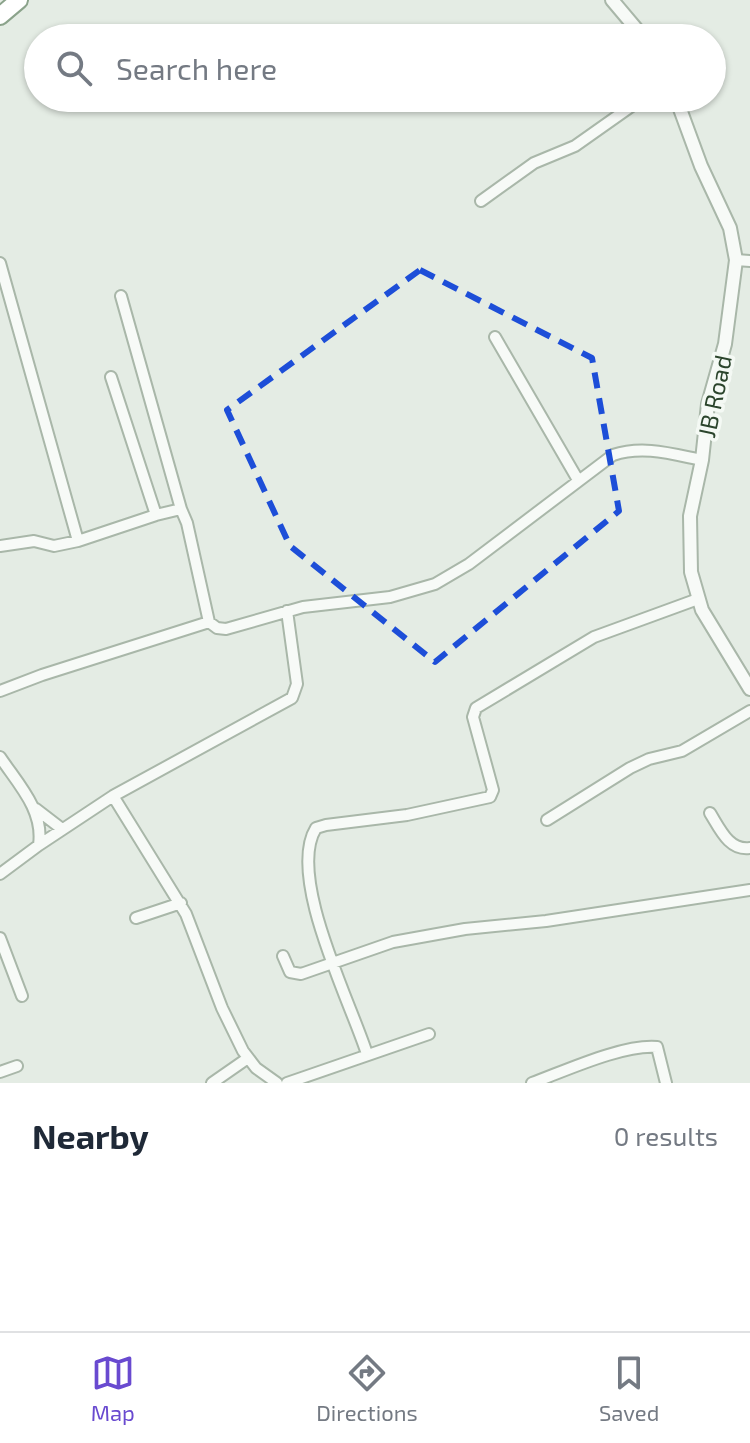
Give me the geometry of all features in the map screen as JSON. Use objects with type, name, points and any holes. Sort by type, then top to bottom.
[{"type":"highway","points":[[0,16],[19,0]]},
{"type":"street","points":[[612,0],[632,24]]},
{"type":"street","points":[[481,201],[534,163],[575,146],[623,112]]},
{"type":"street","name":"JB Road","points":[[681,112],[743,261],[708,404],[702,460],[690,516],[688,544],[691,572],[702,610],[750,689]]},
{"type":"street","points":[[0,263],[78,541]]},
{"type":"street","points":[[121,296],[181,509],[191,533],[209,622],[217,628],[226,629],[324,603],[390,597],[435,584],[469,564],[597,465],[626,451],[646,450],[702,460]]},
{"type":"street","points":[[495,337],[578,480]]},
{"type":"street","points":[[111,377],[156,515]]},
{"type":"street","points":[[0,546],[26,541],[54,546],[181,509]]},
{"type":"street","points":[[367,1054],[333,962],[308,876],[308,847],[316,828],[486,800],[493,790],[474,724],[476,708],[594,637],[698,599]]},
{"type":"street","points":[[0,874],[113,796],[292,698],[297,684],[287,611]]},
{"type":"street","points":[[0,691],[209,622]]},
{"type":"street","points":[[547,820],[630,768],[649,759],[682,751],[750,711]]},
{"type":"street","points":[[0,757],[36,809],[62,829]]},
{"type":"street","points":[[113,796],[134,834],[181,903],[222,1008],[248,1058],[277,1083]]},
{"type":"street","points":[[36,809],[39,845]]},
{"type":"street","points":[[710,813],[732,845],[739,849],[750,848]]},
{"type":"street","points":[[283,956],[293,974],[301,974],[393,942],[465,929],[546,921],[750,890]]},
{"type":"street","points":[[136,918],[181,903]]},
{"type":"street","points":[[0,938],[22,996]]},
{"type":"street","points":[[287,1083],[429,1034]]},
{"type":"street","points":[[532,1083],[627,1051],[652,1046],[661,1053],[666,1083]]},
{"type":"street","points":[[212,1083],[248,1058]]},
{"type":"street","points":[[0,1072],[17,1066]]},
{"type":"highlighted area","points":[[420,270],[592,358],[619,511],[435,662],[290,546],[227,410]]}]
